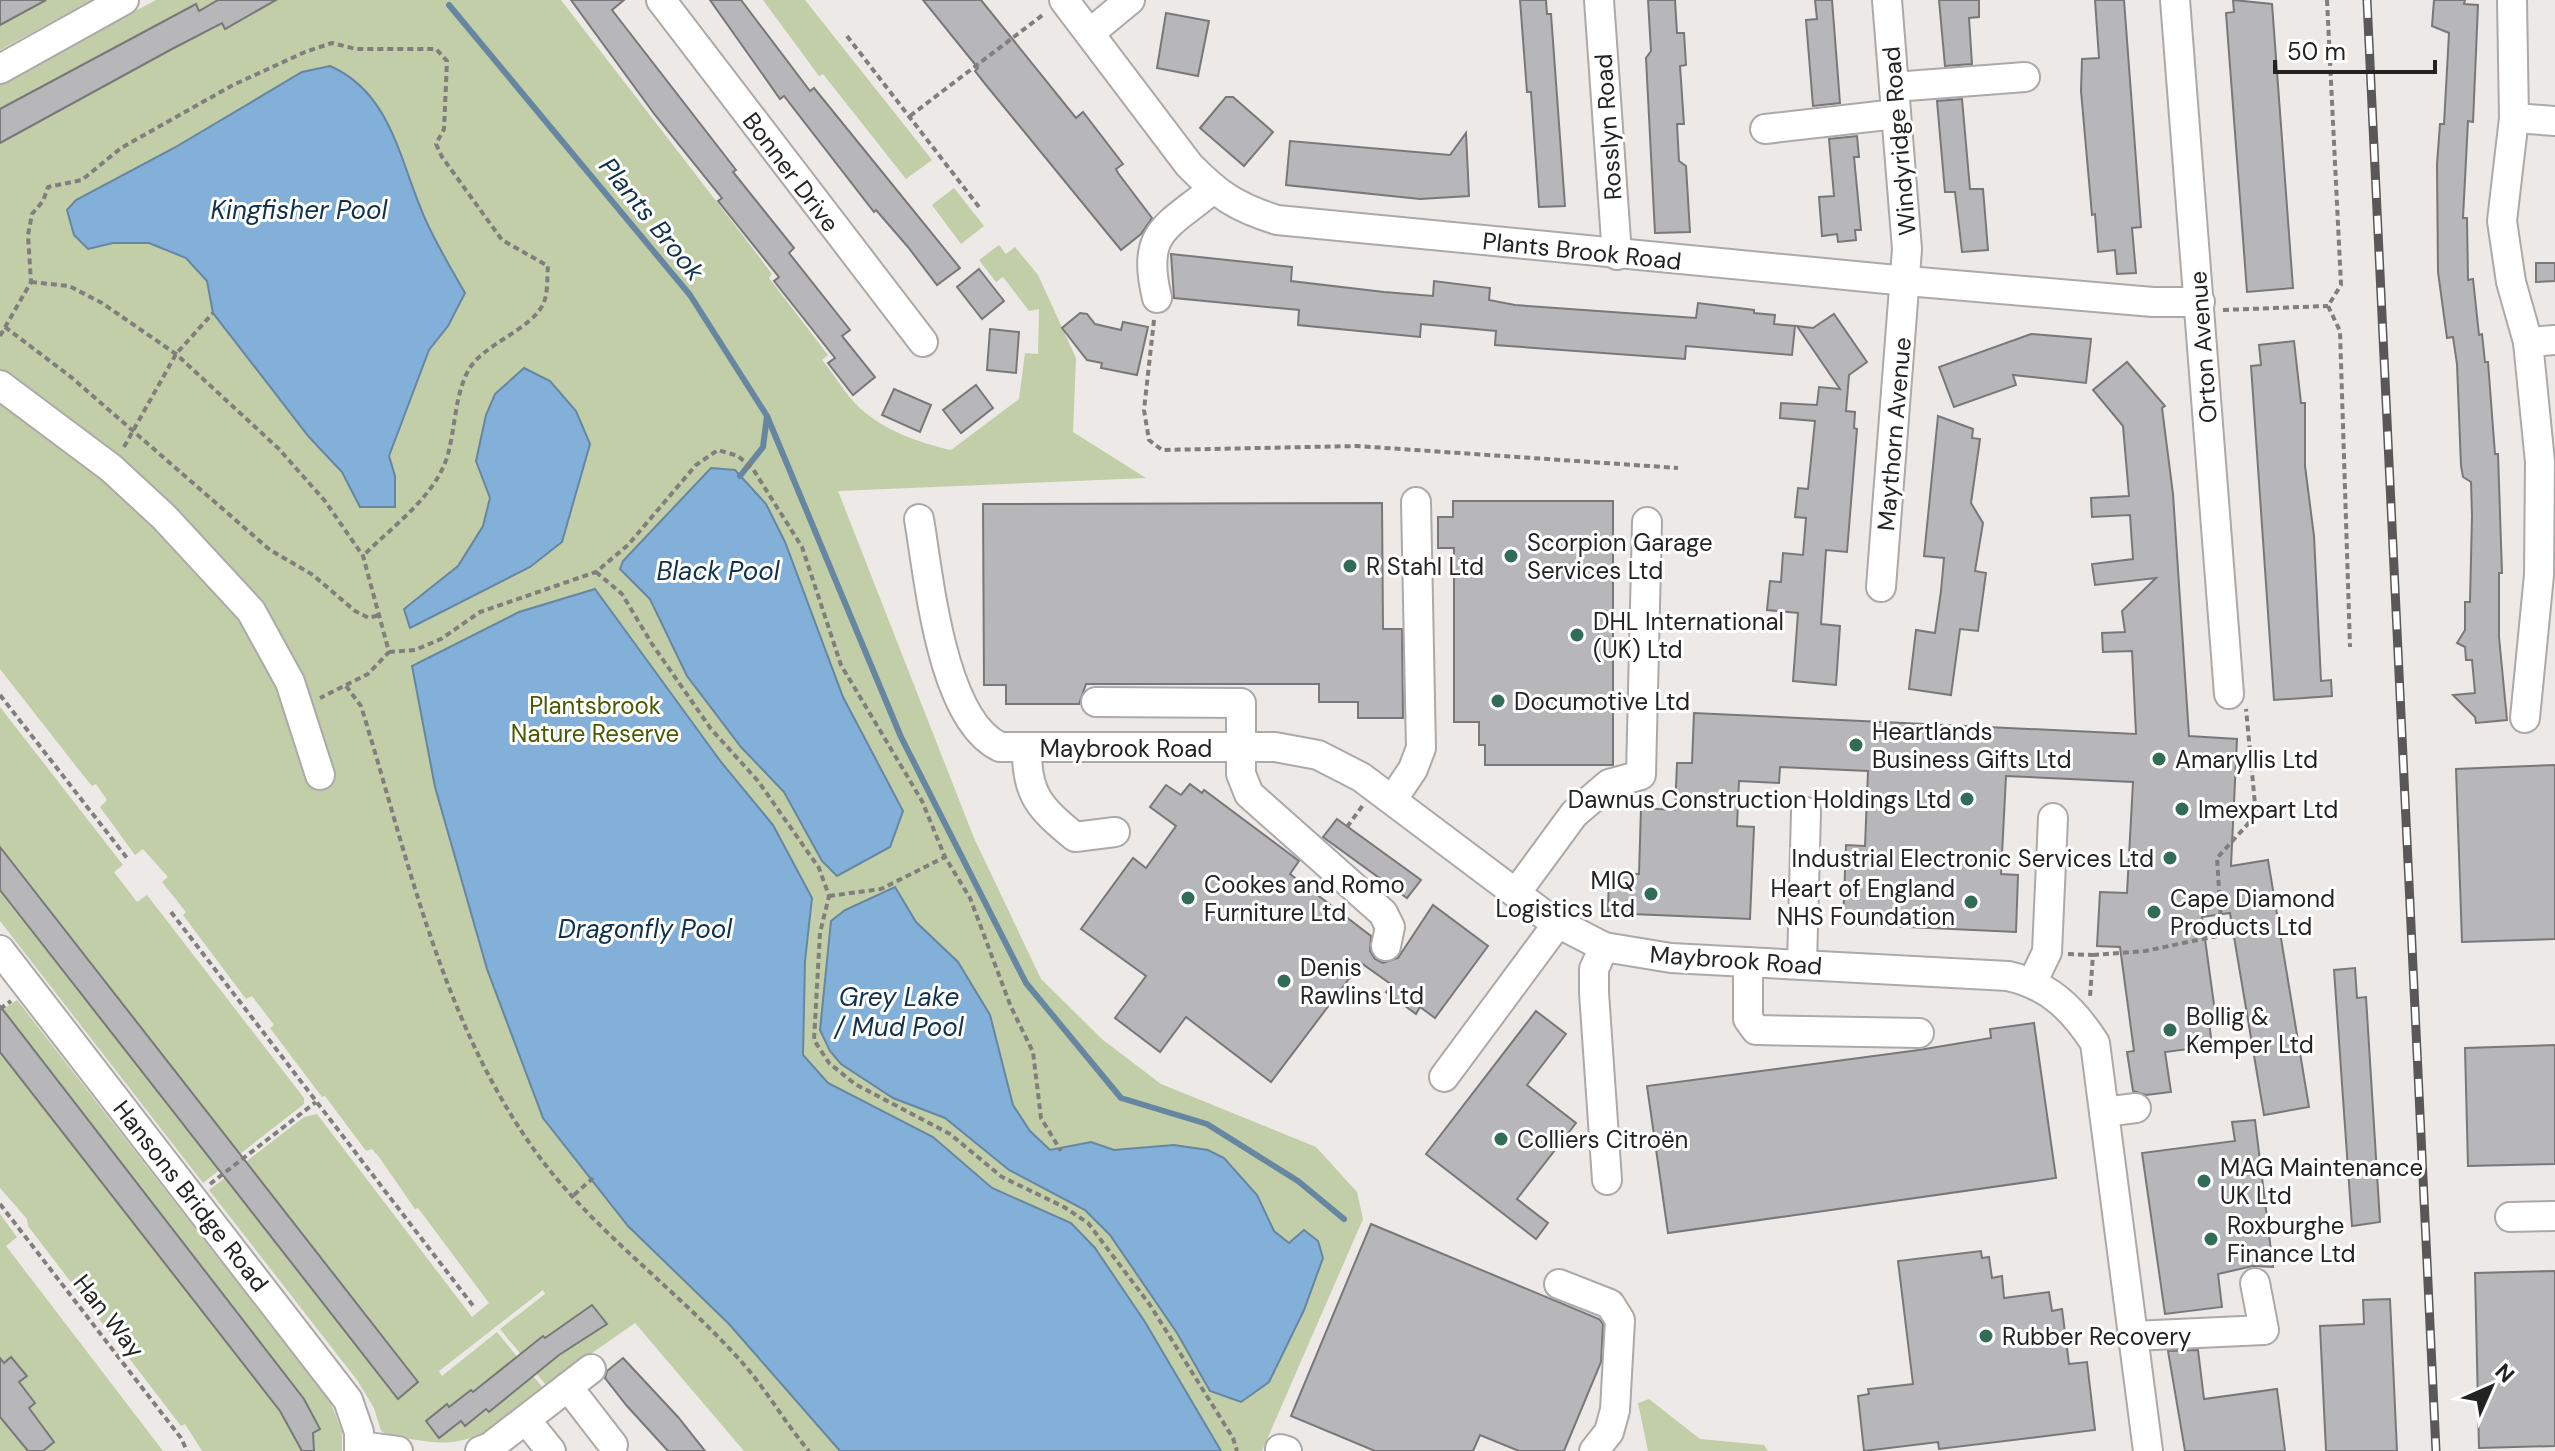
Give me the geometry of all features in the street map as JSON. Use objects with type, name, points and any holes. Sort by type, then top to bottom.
[{"type":"street","points":[[0,69],[124,0]]},
{"type":"street","name":"Bonner Drive","points":[[661,0],[923,342]]},
{"type":"street","points":[[1090,33],[1130,0]]},
{"type":"street","name":"Rosslyn Road","points":[[1599,0],[1617,255]]},
{"type":"street","name":"Windyridge Road","points":[[1887,0],[1907,281]]},
{"type":"street","name":"Orton Avenue","points":[[2175,0],[2229,694]]},
{"type":"street","points":[[2512,0],[2514,118],[2502,221],[2511,282],[2541,341],[2540,462],[2547,576],[2532,634],[2525,718]]},
{"type":"street","name":"Plants Brook Road","points":[[1057,4],[1090,33],[1189,165],[1213,189],[1238,207],[1277,220],[1617,255],[2200,306]]},
{"type":"street","points":[[1765,129],[1895,100],[2025,77]]},
{"type":"street","points":[[2514,118],[2555,121]]},
{"type":"street","points":[[1157,298],[1150,253],[1159,233],[1213,189]]},
{"type":"street","name":"Maythorn Avenue","points":[[1881,587],[1907,281]]},
{"type":"street","points":[[0,385],[111,468],[164,517],[251,611],[299,705],[320,775]]},
{"type":"street","points":[[1393,799],[1413,769],[1421,748],[1416,502]]},
{"type":"street","points":[[919,519],[939,641],[949,674],[976,724],[991,743],[1014,748],[1036,800],[1075,837],[1115,832]]},
{"type":"street","points":[[1516,893],[1574,814],[1609,784],[1641,775],[1647,522]]},
{"type":"street","points":[[1096,702],[1241,703],[1241,774],[1249,794],[1383,913],[1390,927],[1386,946]]},
{"type":"street","name":"Maybrook Road","points":[[1014,748],[1275,747],[1318,755],[1361,777],[1393,799],[1558,923],[1604,947],[1671,958],[2008,976],[2033,981],[2063,1002],[2095,1043],[2148,1451]]},
{"type":"street","points":[[1802,965],[1806,812]]},
{"type":"street","points":[[2033,981],[2047,952],[2053,818]]},
{"type":"street","points":[[1444,1077],[1558,923]]},
{"type":"street","points":[[1604,947],[1594,969],[1594,993],[1607,1180]]},
{"type":"street","name":"Hansons Bridge Road","points":[[0,950],[348,1400],[355,1413],[360,1448]]},
{"type":"street","points":[[1748,962],[1748,1019],[1756,1030],[1919,1033]]},
{"type":"street","points":[[2104,1112],[2136,1108]]},
{"type":"street","points":[[2510,1217],[2555,1216]]},
{"type":"street","points":[[2133,1336],[2264,1330],[2255,1283]]},
{"type":"street","points":[[1559,1284],[1610,1304],[1620,1320],[1615,1410],[1609,1432],[1594,1451]]},
{"type":"street","points":[[480,1451],[591,1369]]},
{"type":"street","points":[[568,1387],[613,1445]]},
{"type":"street","points":[[526,1420],[551,1451]]},
{"type":"street","points":[[360,1448],[398,1451]]},
{"type":"path","points":[[2327,0],[2341,285],[2328,306]]},
{"type":"path","points":[[910,116],[1057,4]]},
{"type":"path","points":[[847,36],[979,207]]},
{"type":"path","points":[[0,336],[31,282],[30,224],[48,187],[82,180],[121,148],[233,85],[305,52],[332,43],[356,49],[436,49],[447,61],[444,129],[436,144],[442,157],[502,240],[548,266],[545,300],[538,313],[486,351],[468,372],[448,457],[423,498],[363,556]]},
{"type":"path","points":[[31,282],[69,286],[102,303],[176,354],[279,449],[325,501],[363,556],[389,652]]},
{"type":"path","points":[[1157,298],[1144,410],[1149,440],[1162,450],[1357,446],[1678,468]]},
{"type":"path","points":[[2200,306],[2328,306]]},
{"type":"path","points":[[2328,306],[2340,331],[2350,647]]},
{"type":"path","points":[[111,468],[176,354],[213,313]]},
{"type":"path","points":[[5,327],[134,430],[270,550],[313,575],[355,611],[369,618],[379,615]]},
{"type":"path","points":[[299,705],[368,674],[389,652],[415,650],[441,639],[480,612],[596,572],[628,545],[696,465],[718,450],[746,463],[779,506],[802,547],[841,665],[922,801],[945,857],[970,898],[1011,1007],[1033,1052],[1041,1118],[1061,1151]]},
{"type":"path","points":[[596,572],[622,594],[652,644],[711,729],[758,781],[819,868],[829,896],[820,933],[814,1040],[829,1063],[855,1084],[950,1134],[1002,1177],[1064,1207],[1088,1223],[1150,1305],[1233,1438],[1237,1451]]},
{"type":"path","points":[[346,686],[361,706],[451,995],[485,1067],[535,1151],[639,1266],[740,1359],[809,1451]]},
{"type":"path","points":[[2047,952],[2093,955],[2145,951],[2222,935],[2217,858],[2256,815],[2245,698],[2229,694]]},
{"type":"path","points":[[0,695],[127,858]]},
{"type":"path","points":[[829,896],[881,889],[945,857]]},
{"type":"path","points":[[171,912],[474,1307]]},
{"type":"path","points":[[2088,1031],[2093,955]]},
{"type":"path","points":[[193,1198],[316,1102]]},
{"type":"path","points":[[574,1195],[593,1178]]},
{"type":"path","name":"Han Way","points":[[0,1204],[181,1438],[187,1451]]},
{"type":"green space","points":[[0,0],[92,0],[0,50]]},
{"type":"green space","name":"Plantsbrook Nature Reserve","points":[[156,0],[561,0],[772,274],[769,278],[828,355],[822,360],[850,398],[881,424],[927,444],[951,450],[1019,399],[1025,353],[1038,354],[1039,309],[1029,311],[1003,277],[996,282],[979,260],[999,245],[1006,254],[1015,247],[1038,275],[1076,358],[1073,432],[1146,478],[838,491],[974,838],[1041,979],[1103,1040],[1161,1084],[1316,1147],[1357,1192],[1363,1219],[1262,1451],[744,1451],[635,1323],[546,1385],[500,1329],[545,1294],[543,1290],[439,1371],[442,1376],[497,1332],[543,1388],[500,1423],[471,1438],[437,1442],[398,1437],[381,1431],[374,1408],[357,1380],[209,1190],[304,1117],[317,1114],[472,1317],[489,1303],[418,1208],[415,1209],[379,1157],[372,1149],[366,1151],[325,1096],[322,1097],[270,1028],[274,1025],[252,996],[246,999],[183,915],[186,912],[162,882],[168,877],[143,849],[135,855],[100,807],[107,800],[96,784],[92,786],[0,669],[0,83]]},
{"type":"green space","points":[[763,0],[805,0],[932,160],[906,179],[823,74],[819,76]]},
{"type":"green space","points":[[954,188],[984,226],[961,244],[932,205]]},
{"type":"green space","points":[[0,707],[123,865],[114,872],[137,902],[147,895],[304,1098],[304,1104],[203,1183],[0,921]]},
{"type":"green space","points":[[17,1000],[331,1403],[342,1432],[342,1451],[202,1451],[185,1424],[181,1426],[28,1226],[27,1219],[0,1188],[0,1011]]},
{"type":"green space","points":[[0,1214],[17,1237],[6,1246],[163,1451],[0,1451]]},
{"type":"green space","points":[[1649,1399],[1700,1439],[1764,1445],[1768,1451],[1648,1451],[1638,1403]]},
{"type":"water","name":"Kingfisher Pool","points":[[330,66],[351,78],[382,113],[427,223],[465,293],[448,326],[429,350],[389,456],[395,476],[395,507],[360,507],[342,472],[309,437],[213,313],[207,281],[186,258],[149,243],[113,243],[88,249],[74,235],[67,210],[76,200],[174,148],[302,72]]},
{"type":"water","points":[[524,368],[550,381],[576,411],[590,444],[562,542],[530,567],[410,628],[404,609],[458,566],[483,526],[490,498],[476,461],[486,415],[495,394]]},
{"type":"water","name":"Black Pool","points":[[711,468],[735,470],[766,504],[785,542],[843,697],[903,811],[890,847],[837,876],[822,861],[784,792],[741,747],[687,676],[650,599],[620,569],[623,561]]},
{"type":"water","name":"Dragonfly Pool","points":[[595,589],[721,762],[773,825],[812,898],[805,961],[803,1055],[828,1083],[933,1137],[992,1188],[1071,1223],[1095,1248],[1145,1322],[1221,1451],[840,1451],[729,1324],[628,1226],[543,1118],[487,969],[435,787],[412,666],[519,612]]},
{"type":"water","name":"Grey Lake / Mud Pool","points":[[895,887],[916,922],[958,962],[990,1015],[1013,1105],[1030,1131],[1050,1150],[1091,1142],[1114,1150],[1174,1145],[1208,1150],[1224,1158],[1257,1195],[1274,1231],[1289,1243],[1304,1230],[1318,1241],[1323,1258],[1304,1310],[1269,1382],[1241,1402],[1210,1391],[1177,1333],[1110,1235],[1085,1210],[1009,1170],[945,1118],[893,1098],[841,1064],[830,1051],[820,1030],[831,921],[845,910]]},
{"type":"building","points":[[0,0],[46,0],[0,25]]},
{"type":"building","points":[[218,0],[276,0],[225,29],[222,23],[0,143],[0,109],[196,4],[199,11]]},
{"type":"building","points":[[571,0],[624,0],[612,10],[736,170],[733,172],[794,248],[789,253],[850,330],[842,336],[875,377],[853,395],[828,363],[835,358],[774,281],[779,277],[718,201],[722,198],[655,115]]},
{"type":"building","points":[[710,0],[741,0],[810,91],[814,88],[960,268],[937,285],[908,247],[876,210],[874,212],[784,96],[780,99]]},
{"type":"building","points":[[923,0],[981,0],[1076,118],[1083,112],[1123,164],[1116,169],[1118,173],[1152,218],[1141,234],[1121,250],[986,85],[975,71],[978,68]]},
{"type":"building","points":[[1520,0],[1546,0],[1547,14],[1551,14],[1565,206],[1539,207],[1531,92],[1527,92]]},
{"type":"building","points":[[1648,0],[1675,0],[1677,33],[1684,33],[1686,65],[1680,66],[1684,124],[1677,124],[1679,161],[1686,166],[1690,232],[1655,233],[1646,58],[1651,51]]},
{"type":"building","points":[[1815,0],[1832,0],[1840,103],[1813,106],[1806,20],[1817,19]]},
{"type":"building","points":[[1939,0],[1979,0],[1979,17],[1969,18],[1972,64],[1945,66]]},
{"type":"building","points":[[2095,0],[2124,0],[2141,227],[2132,228],[2136,273],[2117,274],[2115,250],[2098,252],[2095,214],[2092,215],[2081,91],[2082,59],[2099,58]]},
{"type":"building","points":[[2233,0],[2272,4],[2293,288],[2247,292],[2226,13],[2234,12]]},
{"type":"building","points":[[2434,0],[2465,0],[2464,4],[2478,5],[2473,122],[2468,121],[2463,218],[2467,218],[2468,280],[2473,279],[2479,335],[2482,334],[2485,362],[2488,362],[2495,454],[2498,454],[2502,573],[2499,573],[2499,637],[2507,720],[2476,723],[2475,717],[2453,695],[2475,693],[2472,660],[2466,660],[2465,647],[2457,643],[2465,630],[2465,602],[2470,602],[2472,516],[2471,482],[2463,477],[2461,466],[2457,364],[2453,337],[2447,338],[2438,272],[2437,164],[2440,124],[2444,124],[2449,33],[2432,26]]},
{"type":"building","points":[[1166,13],[1209,21],[1198,76],[1157,68]]},
{"type":"building","points":[[1226,97],[1233,97],[1273,132],[1244,166],[1200,128]]},
{"type":"building","points":[[1962,99],[1970,189],[1983,189],[1988,250],[1962,252],[1955,192],[1945,192],[1937,101]]},
{"type":"building","points":[[1466,133],[1469,196],[1420,199],[1286,185],[1290,141],[1450,155]]},
{"type":"building","points":[[1857,136],[1859,157],[1854,157],[1861,230],[1855,230],[1856,240],[1838,242],[1837,234],[1822,236],[1819,197],[1834,196],[1829,139]]},
{"type":"building","points":[[1171,254],[1292,267],[1291,281],[1384,292],[1433,296],[1434,281],[1490,288],[1489,300],[1515,305],[1696,318],[1698,303],[1754,310],[1754,313],[1775,315],[1774,324],[1795,326],[1792,355],[1686,346],[1685,359],[1495,345],[1496,331],[1421,324],[1420,337],[1298,325],[1299,310],[1174,298]]},
{"type":"building","points":[[2536,263],[2555,263],[2555,281],[2536,282]]},
{"type":"building","points":[[979,269],[1004,301],[982,319],[957,287]]},
{"type":"building","points":[[1080,313],[1087,314],[1095,324],[1121,330],[1123,322],[1148,327],[1137,375],[1101,368],[1102,363],[1087,360],[1062,328]]},
{"type":"building","points":[[1834,314],[1867,362],[1849,375],[1846,411],[1855,412],[1854,428],[1857,429],[1847,552],[1826,550],[1821,624],[1840,626],[1836,685],[1793,681],[1798,613],[1767,610],[1770,581],[1781,582],[1783,553],[1803,555],[1806,518],[1795,517],[1798,488],[1808,489],[1815,421],[1780,418],[1781,403],[1817,405],[1819,387],[1840,389],[1797,326],[1813,328]]},
{"type":"building","points":[[990,329],[1019,332],[1016,373],[987,370]]},
{"type":"building","points":[[2031,334],[2091,339],[2086,383],[2013,375],[2016,385],[1954,407],[1939,367]]},
{"type":"building","points":[[2294,341],[2301,403],[2305,403],[2305,466],[2314,536],[2321,681],[2331,680],[2332,696],[2274,700],[2251,366],[2261,365],[2259,345]]},
{"type":"building","points":[[2127,362],[2165,406],[2162,408],[2173,494],[2189,736],[2237,739],[2231,866],[2268,860],[2309,1107],[2264,1115],[2230,913],[2202,917],[2215,1012],[2208,1013],[2212,1046],[2165,1052],[2171,1092],[2146,1095],[2133,1091],[2127,1052],[2134,1051],[2120,947],[2097,946],[2100,892],[2127,893],[2133,782],[2006,776],[2001,874],[2018,875],[2016,932],[1843,924],[1846,845],[1865,846],[1868,771],[1780,767],[1779,783],[1739,781],[1737,826],[1754,827],[1750,919],[1608,913],[1609,873],[1639,874],[1641,808],[1675,810],[1677,763],[1692,763],[1694,713],[2136,734],[2132,651],[2103,652],[2102,633],[2125,632],[2122,611],[2156,578],[2095,585],[2092,564],[2133,559],[2130,515],[2092,517],[2091,498],[2129,496],[2123,426],[2093,390]]},
{"type":"building","points":[[976,385],[993,408],[961,433],[943,410]]},
{"type":"building","points":[[894,389],[931,405],[920,432],[882,415]]},
{"type":"building","points":[[1938,416],[1973,429],[1972,438],[1980,439],[1971,503],[1983,523],[1975,571],[1986,573],[1978,631],[1960,629],[1951,695],[1909,689],[1916,630],[1935,633],[1941,591],[1944,558],[1924,556]]},
{"type":"building","points":[[1453,501],[1613,501],[1613,765],[1485,765],[1485,745],[1479,745],[1479,722],[1454,722],[1454,548],[1438,548],[1438,517],[1453,517]]},
{"type":"building","points":[[1382,503],[1383,629],[1402,629],[1403,718],[1358,718],[1358,702],[1319,702],[1319,684],[1086,684],[1079,704],[1006,704],[1006,685],[984,685],[983,504]]},
{"type":"building","points":[[2555,765],[2555,939],[2462,942],[2456,769]]},
{"type":"building","points":[[1190,784],[1202,793],[1204,790],[1299,861],[1290,874],[1371,936],[1370,951],[1375,959],[1383,963],[1398,958],[1433,905],[1488,946],[1435,1018],[1420,1007],[1416,1014],[1386,992],[1392,985],[1361,963],[1271,1082],[1186,1017],[1160,1052],[1115,1018],[1146,976],[1081,929],[1133,858],[1146,868],[1176,826],[1150,807],[1166,785],[1181,795]]},
{"type":"building","points":[[1337,819],[1421,880],[1407,898],[1323,837]]},
{"type":"building","points":[[0,847],[418,1382],[398,1399],[0,890]]},
{"type":"building","points":[[2355,968],[2357,998],[2366,997],[2380,1222],[2352,1226],[2334,970]]},
{"type":"building","points":[[0,1006],[304,1399],[320,1429],[313,1433],[314,1451],[302,1451],[280,1411],[0,1052]]},
{"type":"building","name":"Colliers Citroën","points":[[1536,1011],[1566,1034],[1527,1085],[1576,1123],[1517,1199],[1548,1223],[1536,1239],[1426,1154]]},
{"type":"building","points":[[2034,1023],[2056,1178],[1668,1233],[1647,1086],[1919,1050],[1991,1038],[1990,1029]]},
{"type":"building","points":[[2555,1045],[2555,1164],[2468,1166],[2465,1048]]},
{"type":"building","points":[[2255,1120],[2273,1267],[2253,1266],[2218,1274],[2222,1307],[2165,1314],[2142,1153],[2235,1141],[2232,1122]]},
{"type":"building","points":[[1371,1224],[1599,1319],[1603,1324],[1601,1362],[1564,1451],[1519,1451],[1480,1435],[1473,1451],[1375,1451],[1291,1416]]},
{"type":"building","name":"Rubber Recovery","points":[[1981,1251],[1982,1258],[1989,1257],[1992,1278],[2002,1276],[2004,1298],[2049,1292],[2052,1311],[2062,1309],[2069,1364],[2087,1362],[2095,1430],[1939,1449],[1938,1442],[1864,1451],[1858,1396],[1869,1394],[1868,1389],[1913,1384],[1898,1261]]},
{"type":"building","points":[[2555,1271],[2555,1446],[2479,1448],[2475,1273]]},
{"type":"building","points":[[2390,1299],[2397,1451],[2326,1451],[2320,1326],[2364,1324],[2363,1300]]},
{"type":"building","points":[[592,1305],[607,1324],[559,1355],[489,1412],[486,1409],[465,1426],[461,1421],[439,1438],[426,1421],[447,1404],[449,1407],[471,1390],[473,1392],[543,1336],[545,1338]]},
{"type":"building","points":[[2198,1350],[2204,1399],[2277,1389],[2285,1451],[2185,1451],[2168,1351]]},
{"type":"building","points":[[11,1357],[27,1376],[19,1382],[35,1403],[29,1408],[54,1442],[43,1451],[28,1451],[0,1417],[0,1358],[4,1363]]},
{"type":"building","points":[[623,1358],[705,1451],[668,1451],[627,1406],[605,1378],[607,1371]]},
{"type":"waterway","name":"Plants Brook","points":[[449,5],[690,295],[767,416],[763,447],[740,476]]},
{"type":"waterway","points":[[767,416],[901,737],[1026,983],[1121,1098],[1207,1124],[1298,1181],[1344,1219]]},
{"type":"railway","points":[[2367,0],[2436,1451]]},
{"type":"place","name":"Scorpion Garage Services Ltd","points":[[1511,556]]},
{"type":"place","name":"R Stahl Ltd","points":[[1350,566]]},
{"type":"place","name":"DHL International (UK) Ltd","points":[[1577,635]]},
{"type":"place","name":"Documotive Ltd","points":[[1498,701]]},
{"type":"place","name":"Heartlands Business Gifts Ltd","points":[[1856,745]]},
{"type":"place","name":"Amaryllis Ltd","points":[[2159,759]]},
{"type":"place","name":"Dawnus Construction Holdings Ltd","points":[[1967,799]]},
{"type":"place","name":"Imexpart Ltd","points":[[2182,809]]},
{"type":"place","name":"Industrial Electronic Services Ltd","points":[[2170,858]]},
{"type":"place","name":"MIQ Logistics Ltd","points":[[1651,894]]},
{"type":"place","name":"Cookes and Romo Furniture Ltd","points":[[1188,898]]},
{"type":"place","name":"Heart of England NHS Foundation","points":[[1971,902]]},
{"type":"place","name":"Cape Diamond Products Ltd","points":[[2154,912]]},
{"type":"place","name":"Denis Rawlins Ltd","points":[[1284,981]]},
{"type":"place","name":"Bollig & Kemper Ltd","points":[[2170,1030]]},
{"type":"place","name":"Colliers Citroën","points":[[1501,1139]]},
{"type":"place","name":"MAG Maintenance UK Ltd","points":[[2204,1181]]},
{"type":"place","name":"Roxburghe Finance Ltd","points":[[2211,1239]]},
{"type":"place","name":"Rubber Recovery","points":[[1986,1336]]}]
